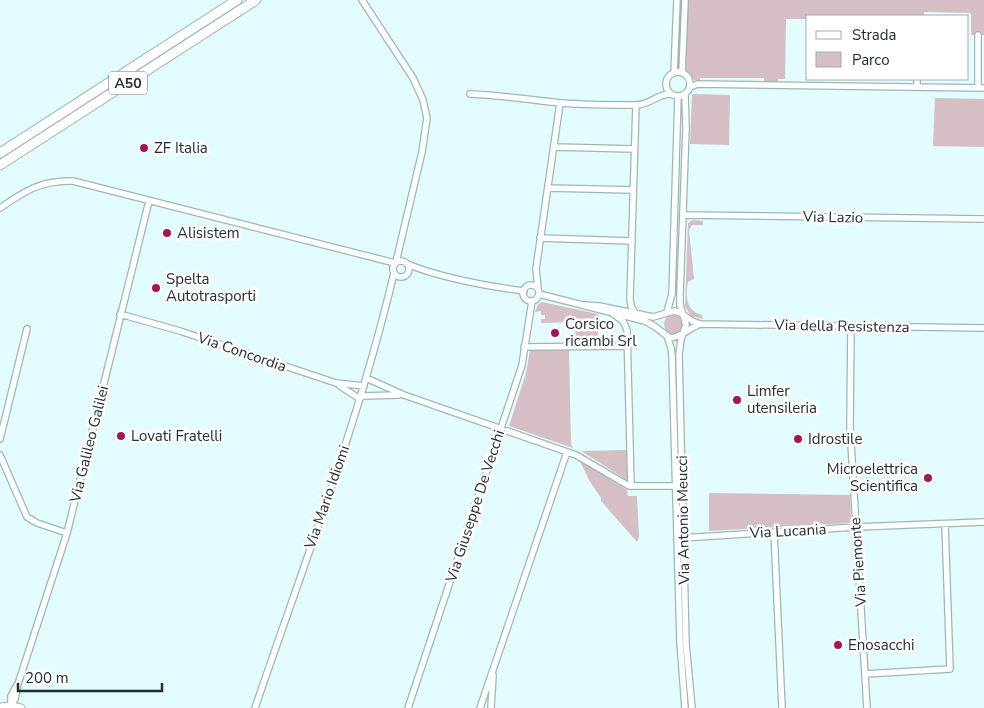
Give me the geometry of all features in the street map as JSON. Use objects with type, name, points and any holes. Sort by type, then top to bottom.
[{"type":"highway","name":"A50","points":[[0,153],[237,0]]},
{"type":"highway","name":"A50","points":[[0,165],[256,0]]},
{"type":"main road","points":[[0,706],[21,708]]},
{"type":"street","name":"Via Mario Idiomi","points":[[255,708],[364,386],[396,269],[422,152],[427,118],[423,100],[413,78],[362,0]]},
{"type":"street","points":[[674,73],[677,0]]},
{"type":"street","points":[[682,73],[685,0]]},
{"type":"street","points":[[690,84],[981,88],[978,35]]},
{"type":"street","points":[[470,94],[510,96],[560,102],[636,105],[650,103],[657,97],[666,85],[668,78],[674,73],[685,74],[690,84]]},
{"type":"street","points":[[848,80],[848,86]]},
{"type":"street","points":[[917,80],[917,87]]},
{"type":"street","points":[[584,305],[619,310],[652,325],[667,336],[674,338],[683,333],[686,325],[682,315],[680,295],[685,94],[690,84]]},
{"type":"street","points":[[666,85],[670,94]]},
{"type":"street","points":[[657,97],[670,94],[678,96],[685,94]]},
{"type":"street","points":[[661,331],[659,323],[665,314],[672,294],[678,96]]},
{"type":"street","points":[[536,269],[532,280],[525,289],[524,297],[532,301],[536,300],[538,291],[536,269],[560,102]]},
{"type":"street","points":[[636,105],[630,299],[636,317]]},
{"type":"street","points":[[554,147],[634,149]]},
{"type":"street","points":[[0,208],[36,186],[61,181],[90,184],[148,201],[380,260],[404,276],[407,273],[420,269]]},
{"type":"street","points":[[548,188],[633,190]]},
{"type":"street","name":"Via Galileo Galilei","points":[[11,707],[11,696],[18,684],[67,533],[148,201]]},
{"type":"street","name":"Via Lazio","points":[[683,215],[984,219]]},
{"type":"street","points":[[540,238],[632,241]]},
{"type":"street","points":[[400,250],[408,269],[407,273]]},
{"type":"street","points":[[396,269],[406,263]]},
{"type":"street","points":[[406,263],[420,269],[525,289],[533,286],[538,291],[612,313],[636,317],[653,317],[674,311],[682,315]]},
{"type":"street","points":[[619,310],[627,305],[630,299]]},
{"type":"street","name":"Via Giuseppe De Vecchi","points":[[408,708],[522,365],[532,301]]},
{"type":"street","points":[[612,313],[623,321],[627,330],[631,486]]},
{"type":"street","name":"Via Concordia","points":[[120,314],[180,331],[336,383],[364,386]]},
{"type":"street","name":"Via della Resistenza","points":[[682,315],[692,322],[700,324],[984,328]]},
{"type":"street","points":[[627,330],[636,317]]},
{"type":"street","name":"Via della Resistenza","points":[[683,333],[700,324]]},
{"type":"street","name":"Via Piemonte","points":[[850,326],[850,427],[867,708]]},
{"type":"street","points":[[0,439],[27,329]]},
{"type":"street","name":"Via Antonio Meucci","points":[[683,333],[679,355],[683,538],[686,644],[692,708]]},
{"type":"street","name":"Via Antonio Meucci","points":[[667,336],[672,356],[680,642],[685,708]]},
{"type":"street","points":[[524,347],[628,346]]},
{"type":"street","points":[[366,378],[404,395],[576,455],[631,486],[675,486]]},
{"type":"street","points":[[336,383],[360,397],[404,395]]},
{"type":"street","points":[[480,708],[567,452]]},
{"type":"street","points":[[0,455],[27,517],[37,523],[67,533]]},
{"type":"street","name":"Via Lucania","points":[[683,538],[856,527],[984,522]]},
{"type":"street","points":[[865,674],[950,669],[945,524]]},
{"type":"street","points":[[774,532],[782,708]]},
{"type":"street","points":[[491,708],[494,667]]},
{"type":"green space","points":[[688,0],[984,0],[984,35],[971,35],[971,13],[924,12],[924,15],[806,15],[806,19],[786,19],[785,79],[778,79],[778,82],[764,82],[764,78],[700,78],[700,81],[698,81],[691,78],[685,70]]},
{"type":"green space","points":[[692,94],[730,95],[729,145],[690,144]]},
{"type":"green space","points":[[935,98],[984,99],[984,147],[933,146]]},
{"type":"green space","points":[[693,220],[703,221],[703,225],[692,225],[689,230],[694,279],[688,282],[687,298],[693,310],[702,315],[703,319],[691,316],[685,306],[688,223]]},
{"type":"green space","points":[[542,302],[598,314],[598,343],[576,344],[575,322],[541,323],[541,319],[545,319],[545,315],[541,315],[541,311],[535,312],[538,304]]},
{"type":"green space","points":[[674,314],[681,317],[684,324],[681,331],[674,334],[667,331],[664,324],[667,317]]},
{"type":"green space","points":[[569,349],[571,444],[573,448],[509,426],[526,373],[530,350]]},
{"type":"green space","points":[[627,450],[627,480],[581,451]]},
{"type":"green space","points":[[580,461],[627,490],[628,496],[637,496],[639,537],[637,542],[601,501]]},
{"type":"green space","points":[[709,493],[850,495],[851,521],[849,523],[709,531]]},
{"type":"place","name":"ZF Italia","points":[[144,148]]},
{"type":"place","name":"Alisistem","points":[[167,233]]},
{"type":"place","name":"Spelta Autotrasporti","points":[[156,288]]},
{"type":"place","name":"Corsico ricambi Srl","points":[[555,333]]},
{"type":"place","name":"Limfer utensileria","points":[[737,400]]},
{"type":"place","name":"Lovati Fratelli","points":[[121,436]]},
{"type":"place","name":"Idrostile","points":[[798,439]]},
{"type":"place","name":"Microelettrica Scientifica","points":[[928,478]]},
{"type":"place","name":"Enosacchi","points":[[838,645]]}]
